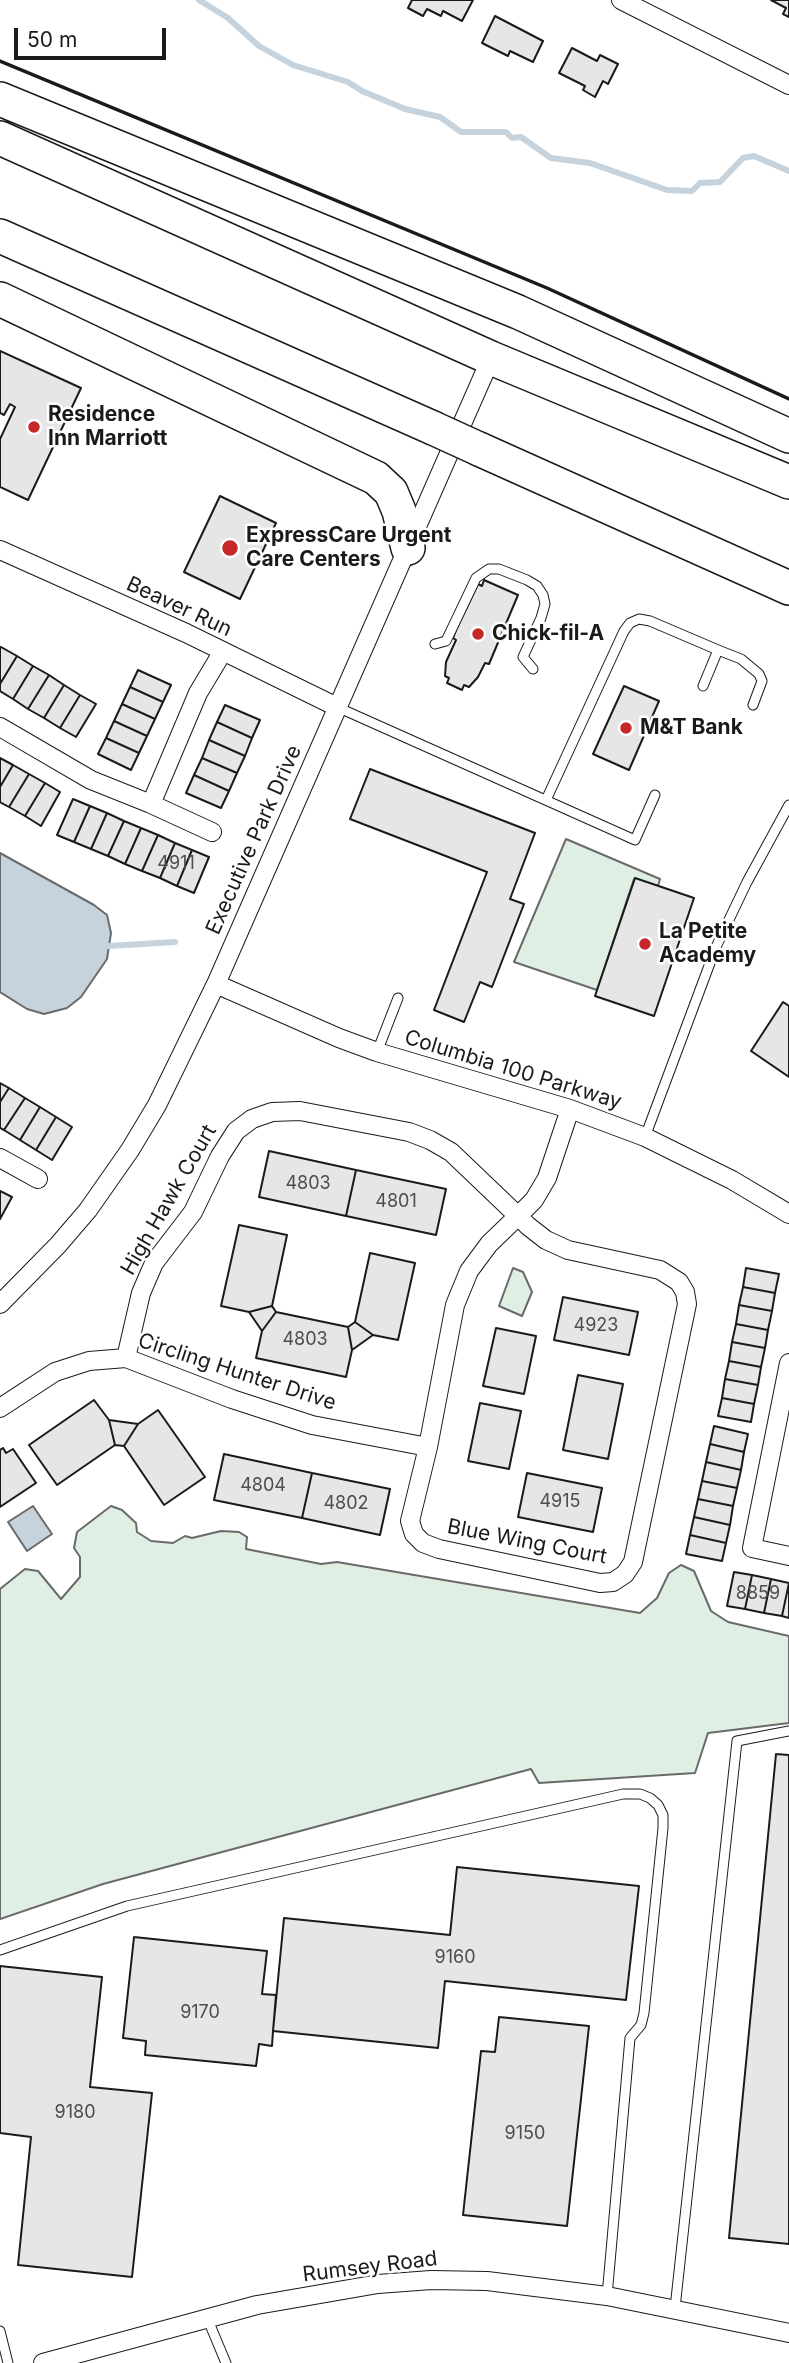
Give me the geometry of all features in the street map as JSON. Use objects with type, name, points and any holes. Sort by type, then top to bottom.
[{"type":"highway","points":[[0,99],[519,312],[789,436]]},
{"type":"highway","points":[[0,138],[491,358],[789,482]]},
{"type":"highway","points":[[0,236],[789,588]]},
{"type":"highway","points":[[0,299],[376,478],[391,492],[399,511],[408,548]]},
{"type":"street","points":[[621,0],[789,85]]},
{"type":"street","name":"Executive Park Drive","points":[[0,1304],[66,1237],[88,1210],[130,1150],[157,1105],[216,984],[491,358]]},
{"type":"street","name":"Beaver Run","points":[[0,550],[186,633],[222,653],[337,707]]},
{"type":"street","points":[[150,804],[198,693],[222,653]]},
{"type":"street","points":[[0,727],[91,780],[212,832]]},
{"type":"street","name":"Columbia 100 Parkway","points":[[216,984],[377,1052],[570,1109],[645,1137],[732,1180],[789,1214]]},
{"type":"street","name":"Blue Wing Court","points":[[518,1216],[546,1240],[568,1250],[660,1270],[679,1282],[684,1292],[687,1304],[633,1563],[625,1574],[613,1582],[600,1583],[439,1549],[423,1543],[414,1534],[410,1521],[428,1447],[455,1305],[470,1271],[489,1244],[534,1200],[547,1178],[570,1109]]},
{"type":"street","name":"High Hawk Court","points":[[127,1358],[141,1293],[154,1263],[193,1212],[220,1156],[236,1131],[251,1119],[272,1112],[300,1111],[409,1132],[451,1152],[518,1216]]},
{"type":"street","points":[[0,1158],[37,1180]]},
{"type":"street","name":"Circling Hunter Drive","points":[[0,1408],[55,1372],[89,1361],[127,1358],[232,1399],[312,1425],[428,1447]]},
{"type":"street","points":[[789,1363],[752,1548],[789,1556]]},
{"type":"street","name":"Rumsey Road","points":[[43,2363],[257,2305],[378,2284],[431,2280],[487,2281],[607,2296],[789,2333]]},
{"type":"lane","points":[[435,644],[446,641],[475,578],[489,569],[499,569],[527,580],[537,586],[543,595],[545,604],[541,618],[523,657],[533,669]]},
{"type":"lane","points":[[546,800],[630,623],[639,619],[650,621],[741,659],[759,674],[762,681],[754,705]]},
{"type":"lane","points":[[703,686],[719,650]]},
{"type":"lane","points":[[337,707],[635,840],[655,795]]},
{"type":"lane","points":[[645,1137],[716,947],[747,882],[789,805]]},
{"type":"lane","points":[[377,1052],[398,998]]},
{"type":"lane","points":[[676,2308],[737,1741],[789,1731]]},
{"type":"lane","points":[[0,1950],[127,1906],[623,1794],[640,1794],[650,1798],[659,1805],[663,1815],[663,1828],[644,2013],[641,2025],[630,2038],[607,2296]]},
{"type":"lane","points":[[208,2320],[226,2363]]},
{"type":"lane","points":[[0,2331],[8,2363]]},
{"type":"green space","points":[[566,839],[660,879],[658,886],[634,879],[597,990],[514,962]]},
{"type":"green space","points":[[513,1268],[523,1272],[532,1292],[522,1316],[499,1306]]},
{"type":"green space","points":[[111,1506],[122,1510],[136,1523],[137,1532],[151,1541],[173,1543],[185,1536],[192,1538],[221,1531],[239,1532],[247,1537],[246,1549],[321,1564],[337,1562],[640,1613],[657,1598],[669,1573],[681,1565],[694,1571],[711,1611],[728,1622],[789,1636],[789,1723],[708,1733],[695,1773],[539,1783],[531,1769],[103,1884],[0,1919],[0,1589],[25,1569],[38,1571],[61,1599],[80,1577],[80,1557],[74,1548],[77,1532]]},
{"type":"shaded area","points":[[0,853],[94,905],[107,915],[111,933],[107,959],[81,997],[67,1008],[44,1014],[27,1009],[0,992]]},
{"type":"shaded area","points":[[33,1506],[52,1534],[27,1551],[8,1522]]},
{"type":"building","points":[[412,0],[473,0],[462,21],[443,11],[441,16],[427,9],[423,16],[408,8]]},
{"type":"building","points":[[771,0],[789,0],[789,17],[783,14],[786,8]]},
{"type":"building","points":[[495,16],[543,41],[533,62],[510,51],[508,56],[482,43]]},
{"type":"building","points":[[572,48],[597,61],[600,55],[618,64],[608,84],[603,81],[595,97],[583,90],[585,86],[559,73]]},
{"type":"building","name":"Residence Inn Marriott","points":[[0,351],[81,388],[28,500],[0,487],[0,439],[15,407],[10,404],[4,415],[0,413]]},
{"type":"building","name":"ExpressCare Urgent Care Centers","points":[[220,496],[276,523],[240,599],[184,572]]},
{"type":"building","name":"Chick-fil-A","points":[[484,580],[518,595],[489,664],[485,663],[478,677],[469,687],[464,685],[462,690],[447,683],[449,678],[445,676],[446,662],[456,640],[453,638],[457,628],[478,584],[482,586]]},
{"type":"building","points":[[0,648],[17,656],[0,684]]},
{"type":"building","points":[[17,656],[33,666],[13,699],[0,691],[0,684]]},
{"type":"building","points":[[33,666],[49,675],[28,709],[13,699]]},
{"type":"building","points":[[138,670],[171,685],[163,702],[130,687]]},
{"type":"building","points":[[49,675],[64,685],[44,718],[28,709]]},
{"type":"building","points":[[64,685],[80,695],[60,728],[44,718]]},
{"type":"building","name":"M&T Bank","points":[[624,686],[659,701],[629,770],[593,754]]},
{"type":"building","points":[[130,687],[163,702],[155,719],[122,704]]},
{"type":"building","points":[[80,695],[96,704],[76,737],[60,728]]},
{"type":"building","points":[[122,704],[155,719],[147,736],[114,721]]},
{"type":"building","points":[[225,705],[260,720],[252,738],[217,722]]},
{"type":"building","points":[[114,721],[147,736],[139,753],[106,738]]},
{"type":"building","points":[[217,722],[252,738],[245,756],[209,740]]},
{"type":"building","points":[[106,738],[139,753],[131,770],[98,754]]},
{"type":"building","points":[[209,740],[245,756],[237,773],[202,758]]},
{"type":"building","points":[[0,758],[13,765],[0,787]]},
{"type":"building","points":[[202,758],[237,773],[229,791],[194,775]]},
{"type":"building","points":[[13,765],[29,774],[9,807],[0,802],[0,787]]},
{"type":"building","points":[[370,769],[535,833],[510,899],[524,904],[492,987],[480,982],[464,1022],[434,1010],[487,872],[350,819]]},
{"type":"building","points":[[29,774],[45,783],[25,816],[9,807]]},
{"type":"building","points":[[194,775],[229,791],[221,808],[186,793]]},
{"type":"building","points":[[45,783],[60,792],[41,826],[25,816]]},
{"type":"building","points":[[73,799],[90,806],[74,842],[57,835]]},
{"type":"building","points":[[90,806],[107,813],[91,849],[74,842]]},
{"type":"building","points":[[107,813],[124,821],[108,856],[91,849]]},
{"type":"building","points":[[124,821],[141,828],[125,864],[108,856]]},
{"type":"building","points":[[141,828],[158,835],[142,871],[125,864]]},
{"type":"building","points":[[158,835],[175,843],[160,878],[142,871]]},
{"type":"building","points":[[175,843],[192,850],[177,886],[160,878]]},
{"type":"building","points":[[192,850],[209,857],[194,893],[177,886]]},
{"type":"building","name":"La Petite Academy","points":[[635,878],[694,898],[654,1016],[595,996]]},
{"type":"building","points":[[783,1002],[789,1006],[789,1077],[751,1051]]},
{"type":"building","points":[[0,1083],[9,1088],[0,1102]]},
{"type":"building","points":[[9,1088],[25,1098],[4,1130],[0,1128],[0,1102]]},
{"type":"building","points":[[25,1098],[40,1107],[20,1140],[4,1130]]},
{"type":"building","points":[[40,1107],[56,1117],[36,1150],[20,1140]]},
{"type":"building","points":[[56,1117],[72,1127],[52,1160],[36,1150]]},
{"type":"building","points":[[269,1151],[356,1170],[346,1216],[259,1197]]},
{"type":"building","points":[[356,1170],[446,1189],[436,1235],[346,1216]]},
{"type":"building","points":[[0,1191],[12,1197],[0,1219]]},
{"type":"building","points":[[239,1225],[287,1235],[272,1306],[249,1312],[221,1306]]},
{"type":"building","points":[[370,1253],[415,1263],[398,1340],[373,1335],[355,1322]]},
{"type":"building","points":[[746,1268],[779,1274],[775,1293],[743,1287]]},
{"type":"building","points":[[743,1287],[775,1293],[772,1311],[739,1305]]},
{"type":"building","points":[[563,1297],[638,1312],[629,1355],[554,1340]]},
{"type":"building","points":[[739,1305],[772,1311],[768,1330],[736,1324]]},
{"type":"building","points":[[272,1306],[276,1312],[262,1331],[249,1312]]},
{"type":"building","points":[[276,1312],[348,1327],[352,1350],[346,1377],[256,1358],[262,1331]]},
{"type":"building","points":[[355,1322],[373,1335],[352,1350],[348,1327]]},
{"type":"building","points":[[736,1324],[768,1330],[765,1348],[732,1342]]},
{"type":"building","points":[[496,1328],[536,1336],[524,1394],[483,1386]]},
{"type":"building","points":[[732,1342],[765,1348],[761,1367],[729,1361]]},
{"type":"building","points":[[729,1361],[761,1367],[758,1385],[725,1379]]},
{"type":"building","points":[[578,1375],[623,1384],[608,1459],[563,1450]]},
{"type":"building","points":[[725,1379],[758,1385],[754,1404],[722,1398]]},
{"type":"building","points":[[722,1398],[754,1404],[751,1422],[718,1416]]},
{"type":"building","points":[[94,1400],[109,1420],[115,1445],[57,1485],[29,1445]]},
{"type":"building","points":[[480,1403],[521,1411],[509,1469],[468,1461]]},
{"type":"building","points":[[158,1410],[205,1477],[164,1505],[124,1446],[138,1424]]},
{"type":"building","points":[[109,1420],[138,1424],[124,1446],[115,1445]]},
{"type":"building","points":[[714,1426],[748,1434],[744,1452],[710,1444]]},
{"type":"building","points":[[710,1444],[744,1452],[741,1470],[706,1462]]},
{"type":"building","points":[[3,1448],[6,1453],[13,1449],[36,1483],[0,1507],[0,1450]]},
{"type":"building","points":[[224,1454],[312,1473],[302,1518],[214,1500]]},
{"type":"building","points":[[706,1462],[741,1470],[737,1488],[702,1481]]},
{"type":"building","points":[[312,1473],[390,1489],[380,1535],[302,1518]]},
{"type":"building","points":[[527,1473],[602,1488],[593,1532],[518,1517]]},
{"type":"building","points":[[702,1481],[737,1488],[733,1506],[698,1499]]},
{"type":"building","points":[[698,1499],[733,1506],[730,1525],[694,1517]]},
{"type":"building","points":[[694,1517],[730,1525],[726,1543],[690,1535]]},
{"type":"building","points":[[690,1535],[726,1543],[722,1561],[686,1554]]},
{"type":"building","points":[[734,1572],[752,1575],[745,1609],[727,1606]]},
{"type":"building","points":[[752,1575],[771,1579],[764,1613],[745,1609]]},
{"type":"building","points":[[771,1579],[789,1583],[782,1616],[764,1613]]},
{"type":"building","points":[[789,1583],[789,1618],[782,1616]]},
{"type":"building","points":[[776,1754],[789,1755],[789,2244],[729,2238]]},
{"type":"building","points":[[457,1867],[639,1886],[626,2000],[445,1981],[438,2048],[273,2031],[284,1918],[450,1935]]},
{"type":"building","points":[[134,1937],[267,1951],[262,1994],[276,1995],[272,2046],[259,2044],[256,2066],[145,2055],[146,2041],[123,2038]]},
{"type":"building","points":[[0,1966],[102,1977],[90,2087],[152,2093],[132,2277],[18,2265],[31,2137],[0,2133]]},
{"type":"building","points":[[499,2017],[589,2026],[567,2226],[463,2215],[481,2051],[495,2052]]},
{"type":"waterway","points":[[199,0],[228,18],[259,46],[293,65],[348,82],[362,91],[405,109],[440,117],[461,132],[506,132],[512,138],[521,137],[551,158],[590,163],[667,190],[692,191],[700,183],[720,182],[743,158],[754,156],[789,171]]},
{"type":"waterway","points":[[109,946],[175,942]]},
{"type":"wall","points":[[0,61],[547,288],[789,399]]},
{"type":"place","name":"Residence Inn Marriott","points":[[34,427]]},
{"type":"place","name":"ExpressCare Urgent Care Centers","points":[[230,548]]},
{"type":"place","name":"Chick-fil-A","points":[[478,634]]},
{"type":"place","name":"M&T Bank","points":[[626,728]]},
{"type":"place","name":"La Petite Academy","points":[[645,944]]}]
